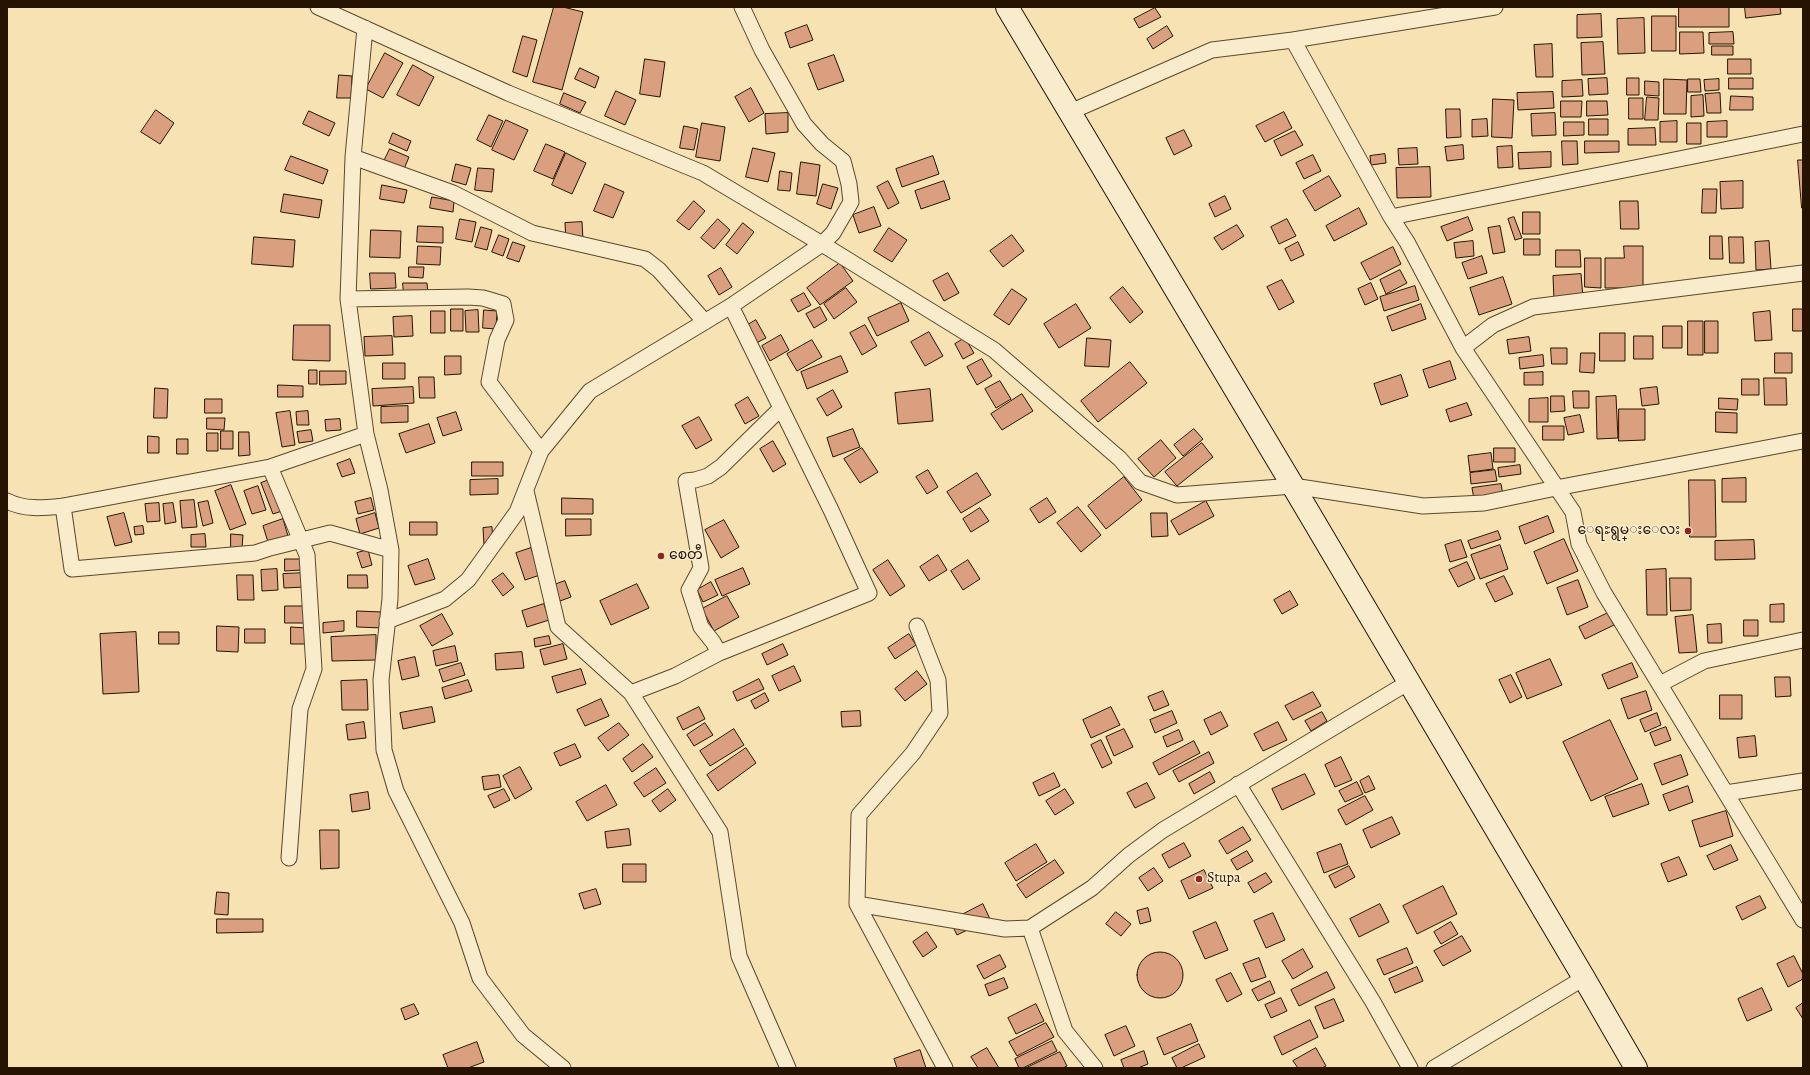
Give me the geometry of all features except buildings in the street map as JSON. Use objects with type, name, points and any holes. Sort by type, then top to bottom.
[{"type":"main road","points":[[1007,7],[1293,486],[1636,1068]]},
{"type":"street","points":[[318,7],[508,93],[703,173],[994,350],[1120,459],[1140,482],[1177,495],[1293,486],[1424,506],[1484,503],[1803,441]]},
{"type":"street","points":[[387,621],[445,599],[468,580],[517,512],[541,451],[590,391],[732,306],[822,244],[833,233],[850,202],[849,184],[843,161],[822,144],[804,124],[762,50],[742,7]]},
{"type":"street","points":[[1070,112],[1212,50],[1294,40],[1495,7]]},
{"type":"street","points":[[365,28],[353,157],[348,299],[366,434],[380,490],[391,550],[387,621],[381,680],[384,750],[396,791],[462,923],[480,978],[523,1035],[563,1068]]},
{"type":"street","points":[[1294,40],[1391,217],[1407,242],[1463,348],[1573,512],[1579,544],[1604,593],[1803,920]]},
{"type":"street","points":[[1391,217],[1803,134]]},
{"type":"street","points":[[353,157],[453,193],[532,234],[645,259],[659,270],[705,322]]},
{"type":"street","points":[[1463,348],[1493,325],[1533,308],[1803,273]]},
{"type":"street","points":[[348,299],[468,297],[483,298],[503,304],[506,320],[497,340],[489,382],[541,451]]},
{"type":"street","points":[[631,693],[675,676],[719,653],[869,593],[831,510],[780,408],[732,306]]},
{"type":"street","points":[[719,653],[713,642],[701,627],[689,590],[701,568],[686,481],[708,476],[720,467],[780,408]]},
{"type":"street","points":[[7,501],[14,505],[33,509],[63,506],[270,467],[366,434]]},
{"type":"street","points":[[270,467],[307,555],[314,669],[300,709],[289,858]]},
{"type":"street","points":[[526,491],[558,627],[631,693],[720,832],[739,956],[788,1068]]},
{"type":"street","points":[[63,506],[72,569],[255,553],[330,533],[391,550]]},
{"type":"street","points":[[917,626],[938,680],[940,713],[913,754],[860,815],[857,904],[945,1068]]},
{"type":"street","points":[[1660,684],[1704,660],[1803,640]]},
{"type":"street","points":[[857,904],[1005,929],[1030,928],[1092,888],[1129,854],[1163,830],[1409,682]]},
{"type":"street","points":[[1726,794],[1803,781]]},
{"type":"street","points":[[1238,784],[1373,1002],[1410,1068]]},
{"type":"street","points":[[1030,928],[1066,1031],[1094,1068]]},
{"type":"street","points":[[1434,1068],[1584,978]]},
{"type":"place","name":"ေရႊရွမ္းေလး","points":[[1688,531]]},
{"type":"place","name":"စေတီ","points":[[661,556]]},
{"type":"place","name":"Stupa","points":[[1199,879]]}]
